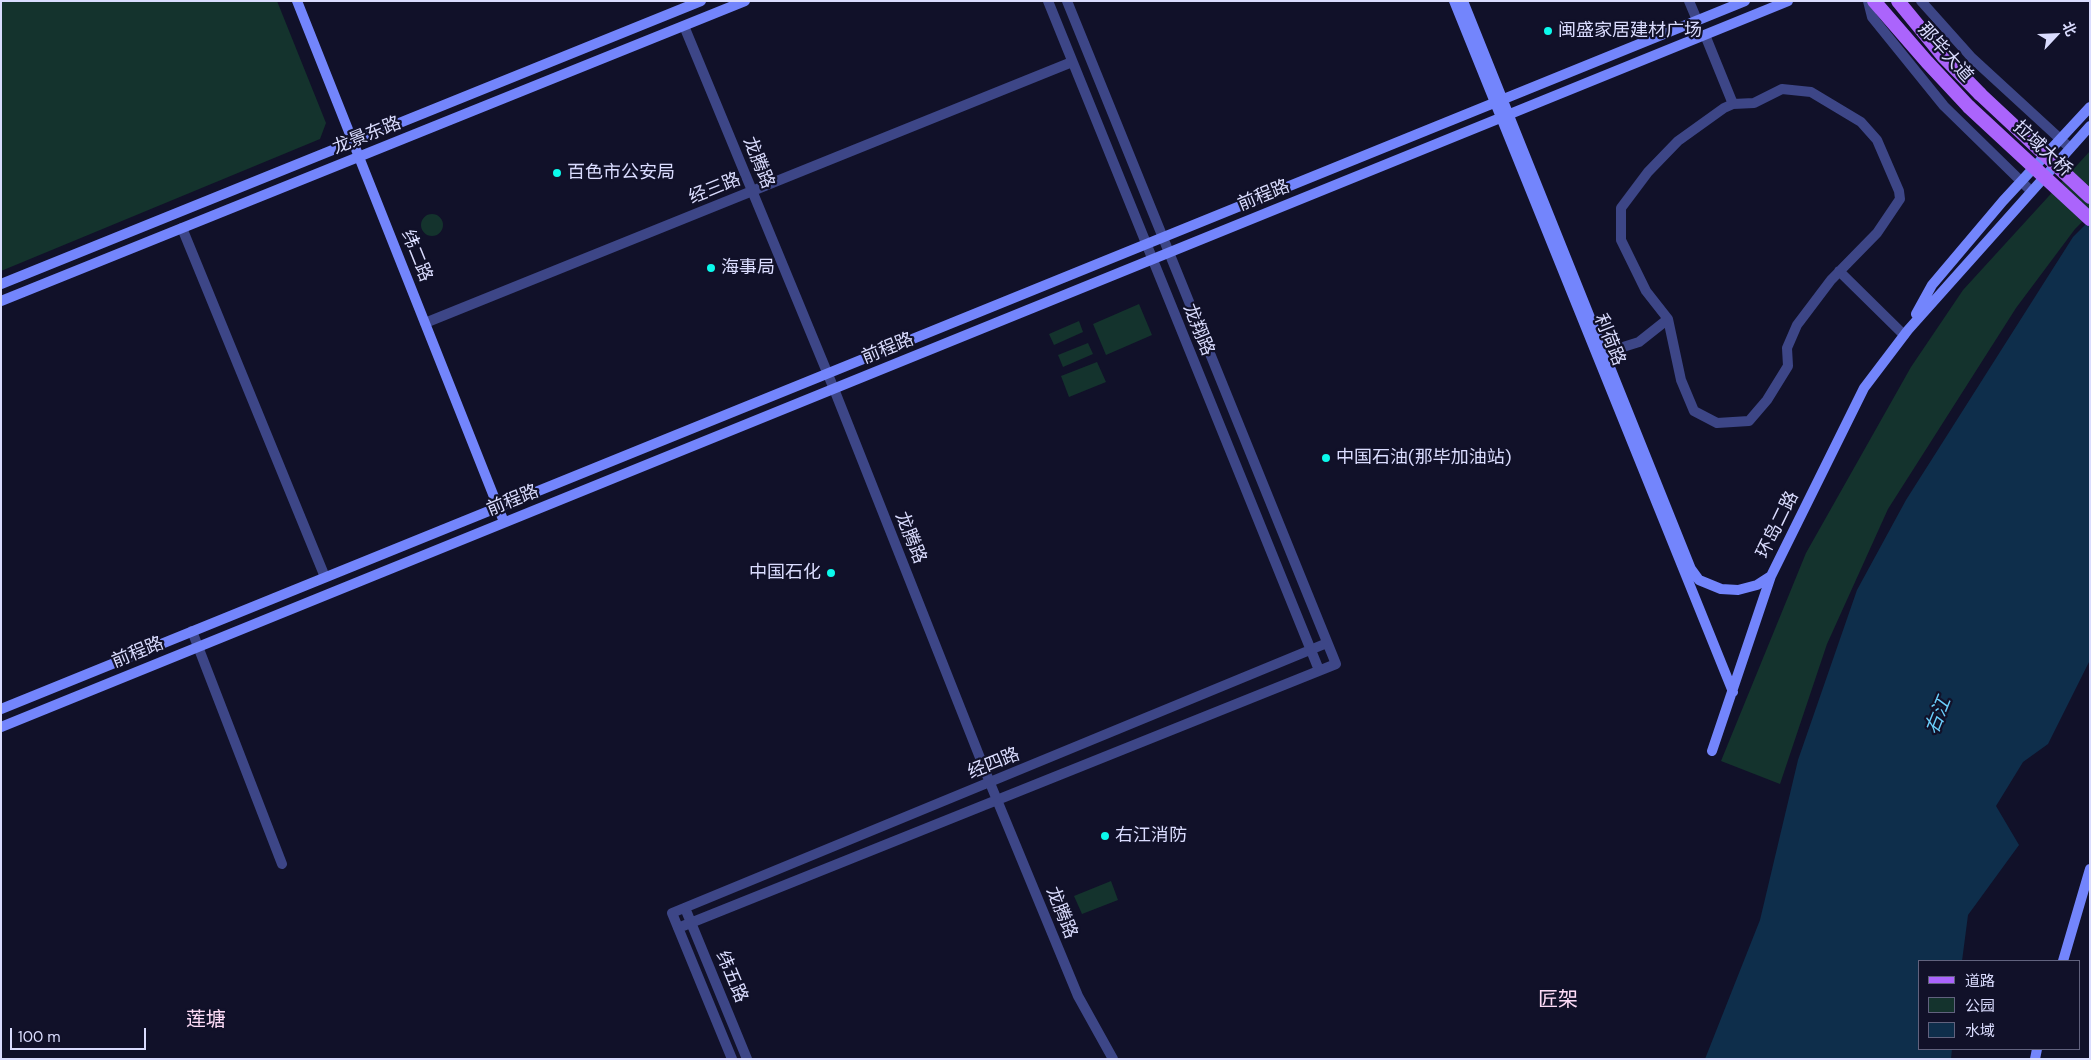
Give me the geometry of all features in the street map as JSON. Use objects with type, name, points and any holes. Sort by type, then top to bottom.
[{"type":"main road","name":"纬二路","points":[[297,1],[504,522]]},
{"type":"main road","name":"龙景东路","points":[[1,284],[701,1]]},
{"type":"main road","name":"龙景东路","points":[[1,301],[745,1]]},
{"type":"main road","name":"利荷路","points":[[1454,1],[1499,101],[1733,692]]},
{"type":"main road","name":"利荷路","points":[[1464,1],[1499,101]]},
{"type":"main road","name":"前程路","points":[[1,709],[1744,1]]},
{"type":"main road","name":"前程路","points":[[1,726],[1788,1]]},
{"type":"main road","name":"那毕大道","points":[[1874,1],[1969,107]]},
{"type":"main road","name":"那毕大道","points":[[1898,1],[1943,56],[1980,94]]},
{"type":"main road","name":"拉域大桥","points":[[1980,94],[2090,198]]},
{"type":"main road","name":"拉域大桥","points":[[1969,107],[2090,219]]},
{"type":"main road","name":"环岛二路","points":[[1906,332],[1932,285],[2021,181],[2090,107]]},
{"type":"main road","name":"利荷路","points":[[1505,116],[1604,353],[1691,569],[1699,580],[1721,589],[1738,590],[1757,585],[1772,576]]},
{"type":"main road","name":"环岛二路","points":[[1712,751],[1733,692],[1749,638],[1772,576],[1864,388],[1906,332],[2090,126]]},
{"type":"main road","points":[[2063,960],[2090,869]]},
{"type":"street","name":"龙翔路","points":[[1048,1],[1319,670]]},
{"type":"street","name":"龙翔路","points":[[1068,1],[1336,664]]},
{"type":"street","points":[[1689,1],[1697,20]]},
{"type":"street","points":[[1868,1],[1872,18],[1944,106],[2031,191]]},
{"type":"street","points":[[1921,1],[1972,58],[2070,148]]},
{"type":"street","name":"龙腾路","points":[[684,26],[828,373],[990,783],[1078,996],[1113,1059]]},
{"type":"street","points":[[1706,35],[1733,104]]},
{"type":"street","name":"经三路","points":[[425,323],[1072,62]]},
{"type":"street","points":[[1782,89],[1811,92],[1861,122],[1877,140],[1899,192],[1900,199],[1877,233],[1839,271],[1797,325],[1787,348],[1788,366],[1767,400],[1749,421],[1717,423],[1694,411],[1681,380],[1668,319],[1646,292],[1621,240],[1621,208],[1648,172],[1678,141],[1724,108],[1733,104],[1754,102],[1782,89]]},
{"type":"street","points":[[182,228],[325,577]]},
{"type":"street","points":[[1839,271],[1906,332]]},
{"type":"street","points":[[1604,353],[1639,342],[1668,319]]},
{"type":"street","points":[[192,631],[282,864]]},
{"type":"street","name":"经四路","points":[[672,913],[1327,643]]},
{"type":"street","name":"经四路","points":[[678,928],[1336,664]]},
{"type":"street","name":"纬五路","points":[[685,908],[747,1059]]},
{"type":"street","name":"纬五路","points":[[672,913],[732,1059]]},
{"type":"green space","points":[[1,1],[277,1],[326,123],[320,139],[1,271]]},
{"type":"green space","points":[[2090,151],[2090,214],[2075,229],[2016,308],[1888,509],[1827,644],[1780,784],[1721,761],[1806,553],[1911,367],[1963,290]]},
{"type":"green space","points":[[432,214],[440,217],[443,225],[440,233],[432,236],[424,233],[421,225],[424,217]]},
{"type":"green space","points":[[1139,304],[1152,335],[1106,355],[1093,324]]},
{"type":"green space","points":[[1079,321],[1083,332],[1054,345],[1049,334]]},
{"type":"green space","points":[[1088,343],[1093,354],[1063,367],[1058,355]]},
{"type":"green space","points":[[1097,362],[1106,382],[1069,397],[1061,376]]},
{"type":"green space","points":[[1111,881],[1118,900],[1082,914],[1074,896]]},
{"type":"water","name":"右江","points":[[2090,220],[2090,660],[2048,744],[2023,762],[1996,806],[2019,845],[1968,915],[1962,960],[1918,960],[1918,1050],[1952,1050],[1951,1059],[1705,1059],[1760,920],[1798,760],[1857,590],[1906,500],[2073,237]]},
{"type":"place","name":"闽盛家居建材广场","points":[[1548,31]]},
{"type":"place","name":"百色市公安局","points":[[557,173]]},
{"type":"place","name":"海事局","points":[[711,268]]},
{"type":"place","name":"中国石油(那毕加油站)","points":[[1326,458]]},
{"type":"place","name":"中国石化","points":[[831,573]]},
{"type":"place","name":"右江消防","points":[[1105,836]]},
{"type":"district","name":"匠架","points":[[1558,1001]]},
{"type":"district","name":"莲塘","points":[[206,1021]]}]
